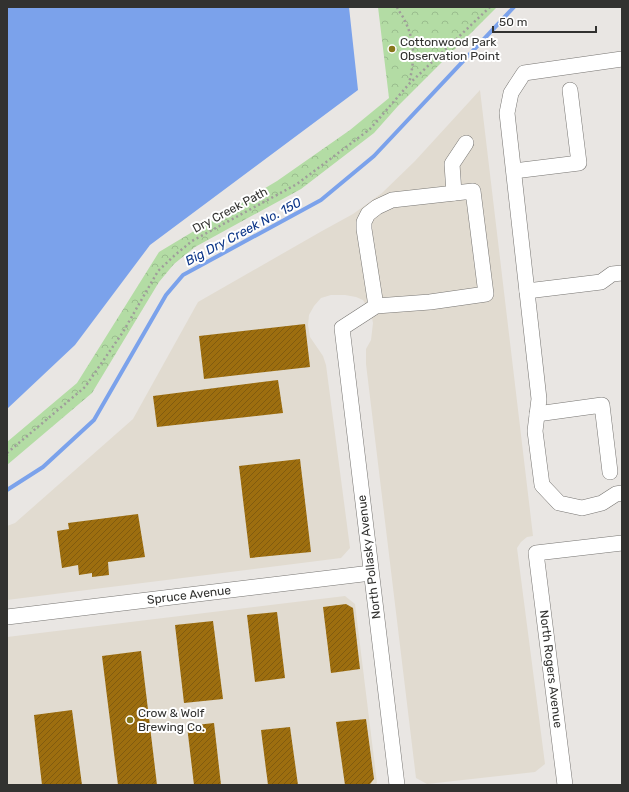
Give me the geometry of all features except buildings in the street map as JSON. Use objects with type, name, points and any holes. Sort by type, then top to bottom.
[{"type":"street","points":[[622,59],[524,73],[511,93],[507,113],[539,399],[534,431],[542,485],[559,503],[582,508],[602,503],[616,494],[622,493]]},
{"type":"street","points":[[514,171],[579,163],[570,90]]},
{"type":"street","points":[[454,193],[452,164],[466,143]]},
{"type":"street","points":[[473,190],[486,294],[430,302],[376,306],[364,229],[364,222],[368,214],[392,200],[473,190]]},
{"type":"street","points":[[527,291],[601,282],[612,274],[622,273]]},
{"type":"street","name":"North Pollasky Avenue","points":[[376,306],[342,328],[397,785]]},
{"type":"street","points":[[537,414],[602,405],[610,472]]},
{"type":"street","name":"North Rogers Avenue","points":[[565,785],[536,553],[622,542]]},
{"type":"street","name":"Spruce Avenue","points":[[7,617],[371,573]]},
{"type":"path","points":[[398,7],[409,31],[413,50],[414,60],[409,84]]},
{"type":"path","name":"Dry Creek Path","points":[[7,453],[85,387],[123,332],[158,271],[175,255],[192,241],[297,184],[370,129],[409,84],[490,7]]},
{"type":"shaded area","points":[[480,90],[533,536],[527,537],[517,548],[545,764],[535,772],[427,784],[416,778],[366,364],[366,349],[371,340],[373,323],[371,313],[363,300],[345,295],[331,295],[321,298],[309,315],[308,325],[310,337],[323,356],[326,365],[350,548],[341,558],[7,600],[7,526],[15,523],[133,419],[198,302],[353,214],[382,193],[415,161]]},
{"type":"shaded area","points":[[345,596],[355,604],[377,783],[375,785],[7,785],[7,637]]},
{"type":"green space","points":[[378,7],[497,7],[398,106],[374,133],[301,189],[195,247],[174,264],[159,282],[92,393],[7,465],[7,442],[77,383],[159,252],[277,181],[350,130],[389,98]]},
{"type":"water","points":[[7,7],[349,7],[358,90],[150,245],[75,345],[7,409]]},
{"type":"waterway","name":"Big Dry Creek No. 150","points":[[7,490],[43,467],[94,420],[166,295],[183,275],[321,200],[374,156],[514,7]]},
{"type":"place","name":"Cottonwood Park Observation Point","points":[[392,49]]},
{"type":"place","name":"Crow & Wolf Brewing Co.","points":[[130,720]]}]
